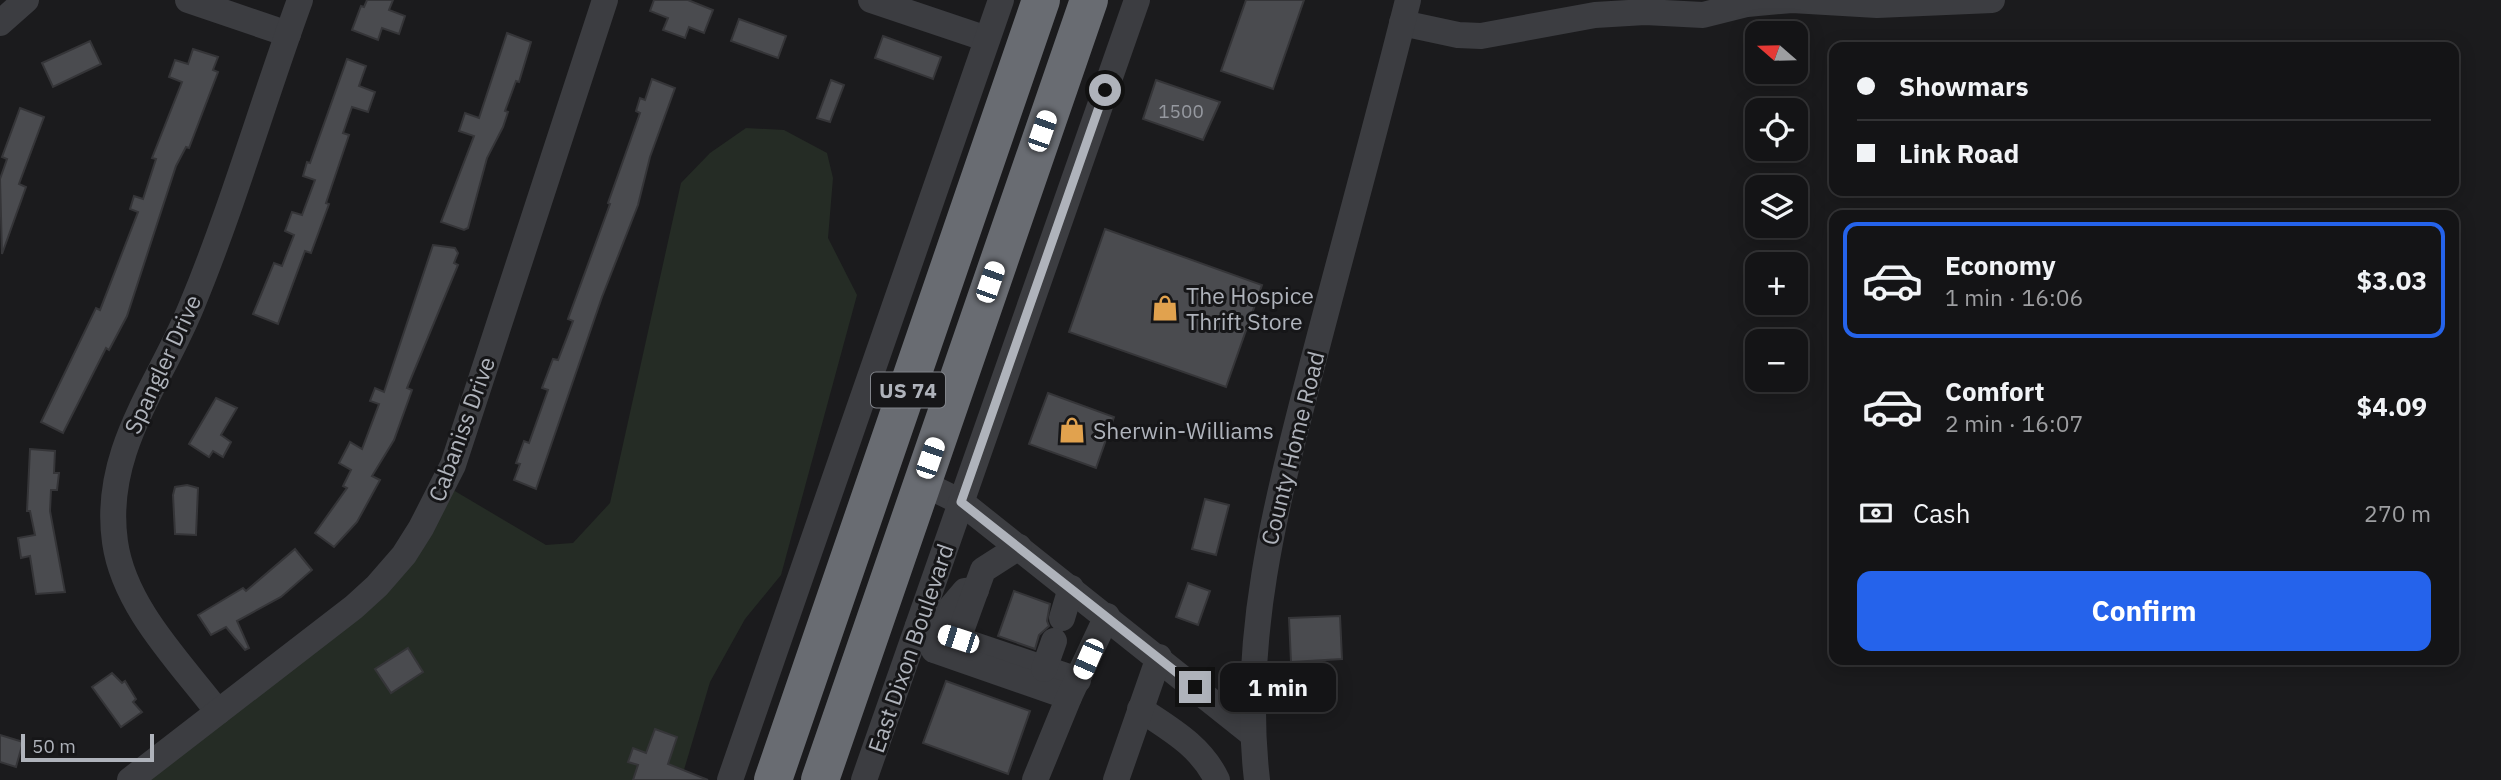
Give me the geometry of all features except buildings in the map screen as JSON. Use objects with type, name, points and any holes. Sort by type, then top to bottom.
[{"type":"highway","name":"US 74","points":[[774,780],[1041,0]]},
{"type":"highway","points":[[1042,131],[1044,76],[1067,0]]},
{"type":"highway","name":"East Dixon Boulevard","points":[[820,780],[1089,0]]},
{"type":"street","points":[[0,23],[26,0]]},
{"type":"street","points":[[188,0],[288,34]]},
{"type":"street","name":"Spangler Drive","points":[[218,712],[138,603],[120,565],[115,542],[114,485],[124,446],[192,304],[300,0]]},
{"type":"street","name":"Cabaniss Drive","points":[[130,780],[354,607],[404,555],[453,465],[605,0]]},
{"type":"street","points":[[871,0],[987,39]]},
{"type":"street","points":[[730,780],[1001,0]]},
{"type":"street","name":"East Dixon Boulevard","points":[[864,780],[932,635],[961,502],[1137,0]]},
{"type":"street","points":[[1405,11],[1458,35],[1481,36],[1595,15],[1645,12],[1703,15],[1747,4],[1792,0],[1877,5],[1992,0]]},
{"type":"street","name":"County Home Road","points":[[1256,780],[1251,733],[1252,662],[1263,566],[1298,420],[1405,11]]},
{"type":"street","points":[[922,483],[961,502],[1251,733]]},
{"type":"street","points":[[932,635],[976,590],[983,570],[1018,547]]},
{"type":"street","points":[[1044,669],[1071,588]]},
{"type":"street","points":[[1035,780],[1107,616]]},
{"type":"street","points":[[932,635],[1044,669],[1073,689]]},
{"type":"street","points":[[932,635],[1073,689]]},
{"type":"street","points":[[1116,780],[1158,657]]},
{"type":"street","points":[[1140,709],[1185,738],[1209,764],[1217,780]]},
{"type":"shaded area","points":[[746,128],[784,130],[827,153],[833,178],[828,238],[857,295],[781,575],[745,619],[710,682],[681,780],[130,780],[354,607],[443,484],[546,545],[573,543],[610,503],[681,183],[710,153]]},
{"type":"place","name":"The Hospice Thrift Store","points":[[1165,308]]},
{"type":"place","name":"Sherwin-Williams","points":[[1072,430]]},
{"type":"route","points":[[1105,90],[961,502],[1195,687]]}]
